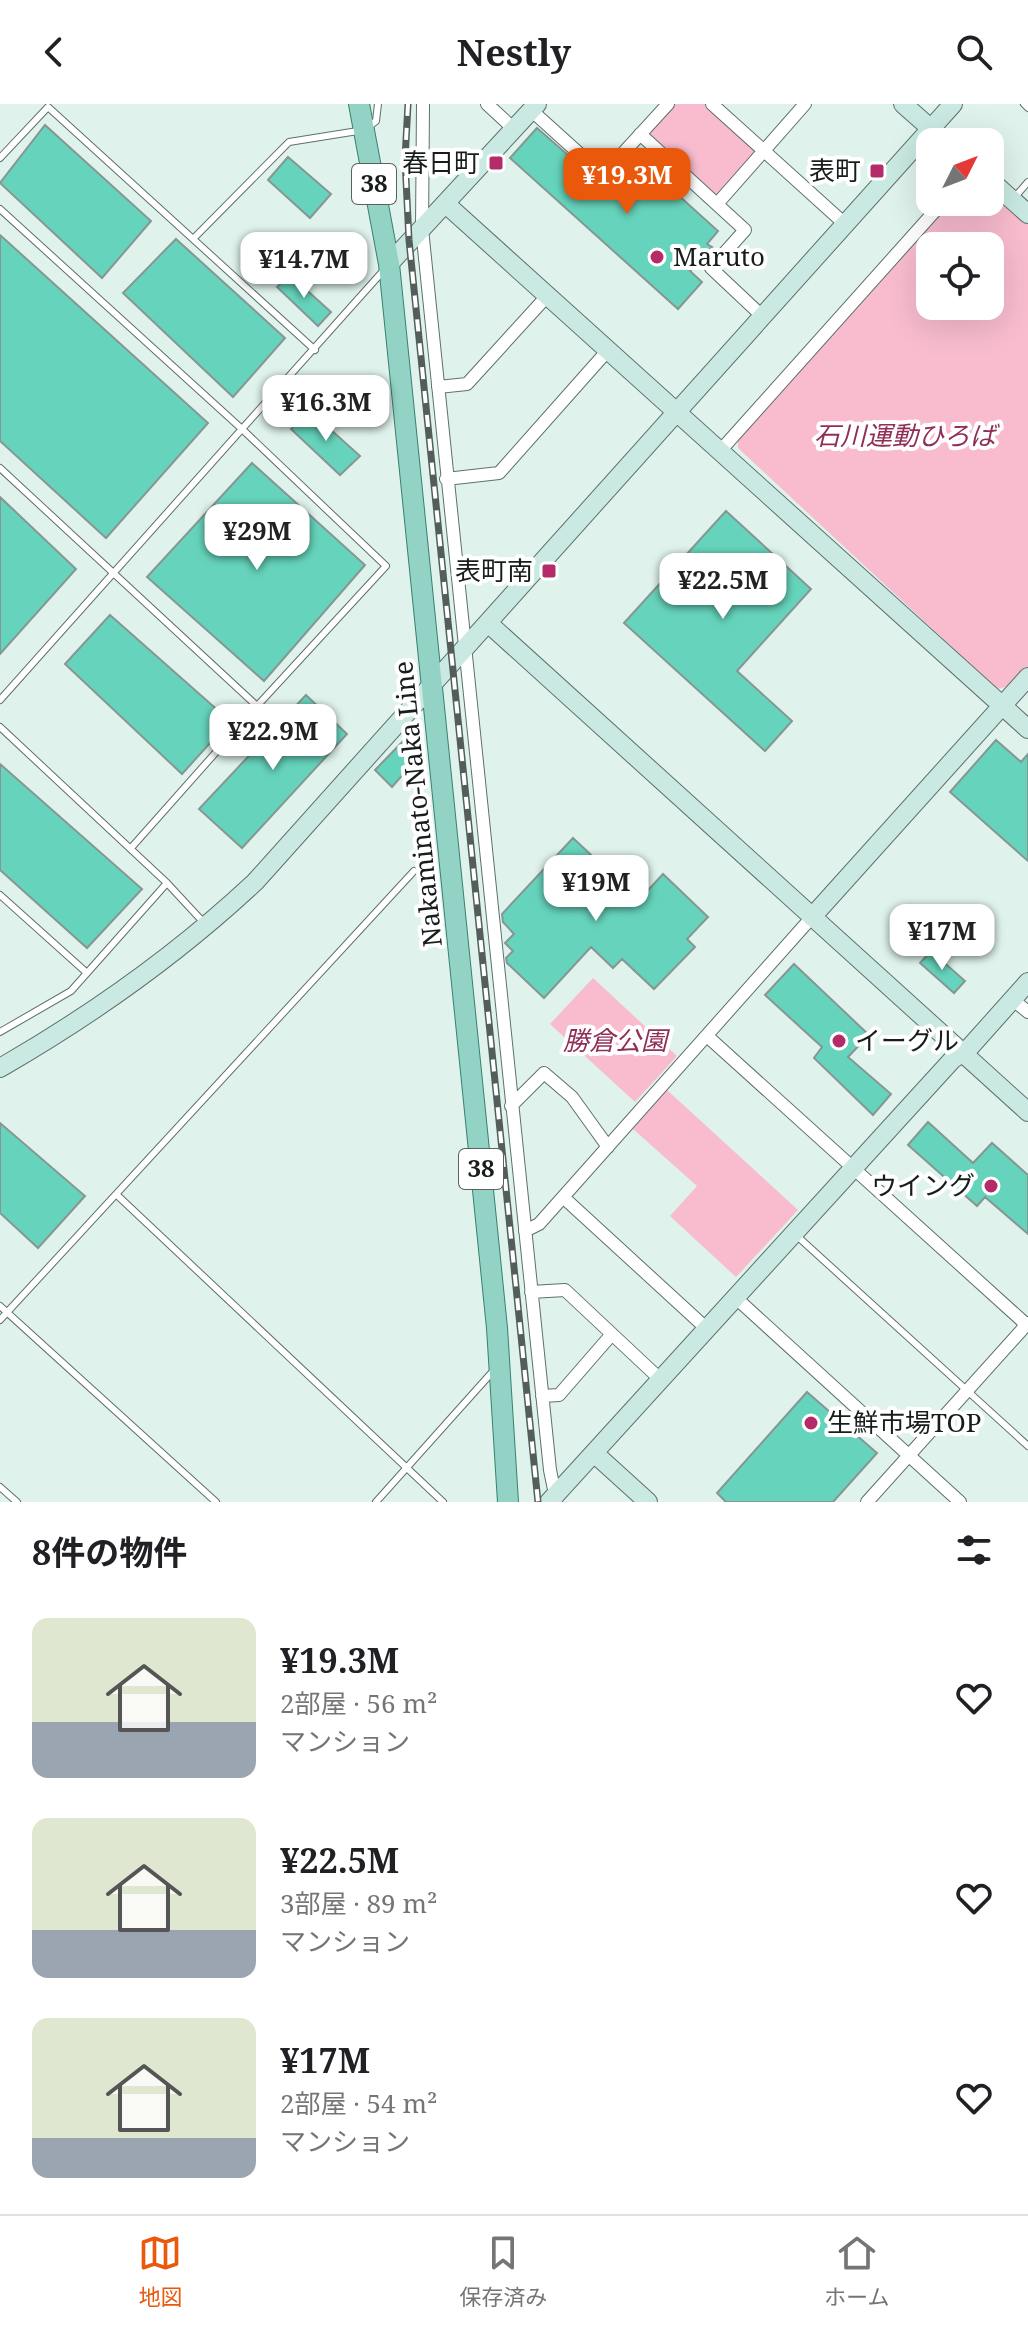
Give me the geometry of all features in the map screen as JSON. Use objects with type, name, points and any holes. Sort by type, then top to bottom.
[{"type":"main road","name":"Nakaminato-Naka Line","points":[[359,104],[389,264],[500,1363],[508,1502]]},
{"type":"street","points":[[423,104],[422,229],[554,1500]]},
{"type":"street","points":[[487,104],[514,129]]},
{"type":"street","points":[[389,264],[447,205],[534,107],[603,175],[668,104]]},
{"type":"street","points":[[712,104],[846,225]]},
{"type":"street","points":[[717,204],[805,104]]},
{"type":"street","points":[[903,104],[930,128]]},
{"type":"street","points":[[932,128],[953,104]]},
{"type":"street","points":[[640,134],[745,230],[711,268],[763,317]]},
{"type":"street","points":[[0,1068],[73,1026],[208,926],[309,826],[916,146]]},
{"type":"street","points":[[1004,193],[1028,214]]},
{"type":"street","points":[[447,205],[1028,729]]},
{"type":"street","points":[[721,450],[930,216]]},
{"type":"street","points":[[438,387],[467,384],[548,295]]},
{"type":"street","points":[[446,479],[499,473],[609,349]]},
{"type":"street","points":[[488,623],[1028,1112]]},
{"type":"street","points":[[525,1231],[539,1224],[1028,677]]},
{"type":"street","points":[[554,1500],[952,1060],[1021,1006],[1028,982]]},
{"type":"street","points":[[707,1036],[1028,1325],[867,1502]]},
{"type":"street","points":[[511,1106],[544,1073],[572,1097],[608,1147]]},
{"type":"street","points":[[563,1197],[707,1329]]},
{"type":"street","points":[[531,1292],[565,1290],[661,1380]]},
{"type":"street","points":[[736,1298],[960,1502]]},
{"type":"street","points":[[542,1396],[559,1395],[612,1334]]},
{"type":"street","points":[[594,1453],[648,1502]]},
{"type":"lane","points":[[193,239],[269,157],[289,142],[364,130],[376,121],[378,104]]},
{"type":"lane","points":[[0,158],[48,107],[315,350]]},
{"type":"lane","points":[[1012,200],[1028,182]]},
{"type":"lane","points":[[0,209],[243,430],[386,566],[131,848]]},
{"type":"lane","points":[[0,700],[389,264]]},
{"type":"lane","points":[[0,468],[257,706]]},
{"type":"lane","points":[[0,727],[131,848],[208,926]]},
{"type":"lane","points":[[0,1320],[118,1196],[414,871]]},
{"type":"lane","points":[[0,1032],[71,991],[167,883]]},
{"type":"lane","points":[[0,895],[87,973]]},
{"type":"lane","points":[[118,1196],[443,1502]]},
{"type":"lane","points":[[794,1234],[1028,1446]]},
{"type":"lane","points":[[0,1306],[216,1502]]},
{"type":"lane","points":[[376,1502],[500,1363]]},
{"type":"lane","points":[[0,1487],[17,1502]]},
{"type":"green space","points":[[668,104],[712,104],[764,150],[717,204],[640,134]]},
{"type":"green space","name":"石川運動ひろば","points":[[1004,202],[1028,224],[1028,666],[1011,686],[997,689],[738,448],[738,439],[916,242],[916,320],[1004,320],[1004,232],[925,232],[939,216],[1004,216]]},
{"type":"green space","name":"勝倉公園","points":[[593,978],[677,1056],[635,1102],[550,1024]]},
{"type":"green space","points":[[667,1090],[798,1210],[736,1277],[670,1216],[697,1186],[633,1129]]},
{"type":"building","points":[[45,125],[151,221],[102,278],[0,183]]},
{"type":"building","points":[[537,128],[608,190],[637,158],[718,231],[707,244],[712,247],[690,271],[702,282],[678,309],[510,158]]},
{"type":"building","points":[[288,157],[331,194],[310,218],[268,180]]},
{"type":"building","points":[[0,235],[208,423],[106,538],[0,441]]},
{"type":"building","points":[[176,239],[285,338],[233,397],[123,293]]},
{"type":"building","points":[[290,275],[331,312],[318,326],[277,287]]},
{"type":"building","points":[[311,412],[360,456],[340,475],[291,429]]},
{"type":"building","points":[[252,463],[365,565],[264,681],[147,577]]},
{"type":"building","points":[[0,497],[76,569],[0,654]]},
{"type":"building","points":[[726,511],[811,589],[737,671],[792,721],[765,751],[624,623]]},
{"type":"building","points":[[110,615],[230,721],[182,774],[65,664]]},
{"type":"building","points":[[306,695],[347,734],[242,848],[199,809]]},
{"type":"building","points":[[409,735],[421,747],[422,761],[416,767],[412,764],[392,787],[375,770]]},
{"type":"building","points":[[996,740],[1021,762],[1028,754],[1028,861],[950,792]]},
{"type":"building","points":[[0,764],[142,889],[87,948],[0,870]]},
{"type":"building","points":[[573,838],[639,900],[663,874],[708,917],[687,939],[695,947],[654,989],[622,959],[613,968],[591,947],[544,998],[507,963],[506,958],[513,951],[505,943],[514,934],[503,922],[502,914]]},
{"type":"building","points":[[931,951],[965,981],[954,993],[920,963]]},
{"type":"building","name":"イーグル","points":[[794,964],[869,1035],[848,1057],[891,1094],[873,1115],[814,1058],[822,1047],[765,995]]},
{"type":"building","name":"ウイング","points":[[928,1122],[973,1163],[992,1143],[1028,1175],[1028,1234],[985,1197],[977,1206],[908,1145]]},
{"type":"building","points":[[0,1123],[85,1196],[38,1248],[0,1213]]},
{"type":"building","name":"生鮮市場TOP","points":[[807,1392],[877,1453],[833,1502],[726,1502],[717,1493]]},
{"type":"railway","points":[[408,104],[405,159],[409,240],[538,1502]]},
{"type":"place","name":"春日町","points":[[496,163]]},
{"type":"place","name":"表町","points":[[877,171]]},
{"type":"place","name":"Maruto","points":[[657,257]]},
{"type":"place","name":"表町南","points":[[549,571]]},
{"type":"place","name":"イーグル","points":[[839,1041]]},
{"type":"place","name":"ウイング","points":[[991,1186]]},
{"type":"place","name":"生鮮市場TOP","points":[[811,1423]]}]
